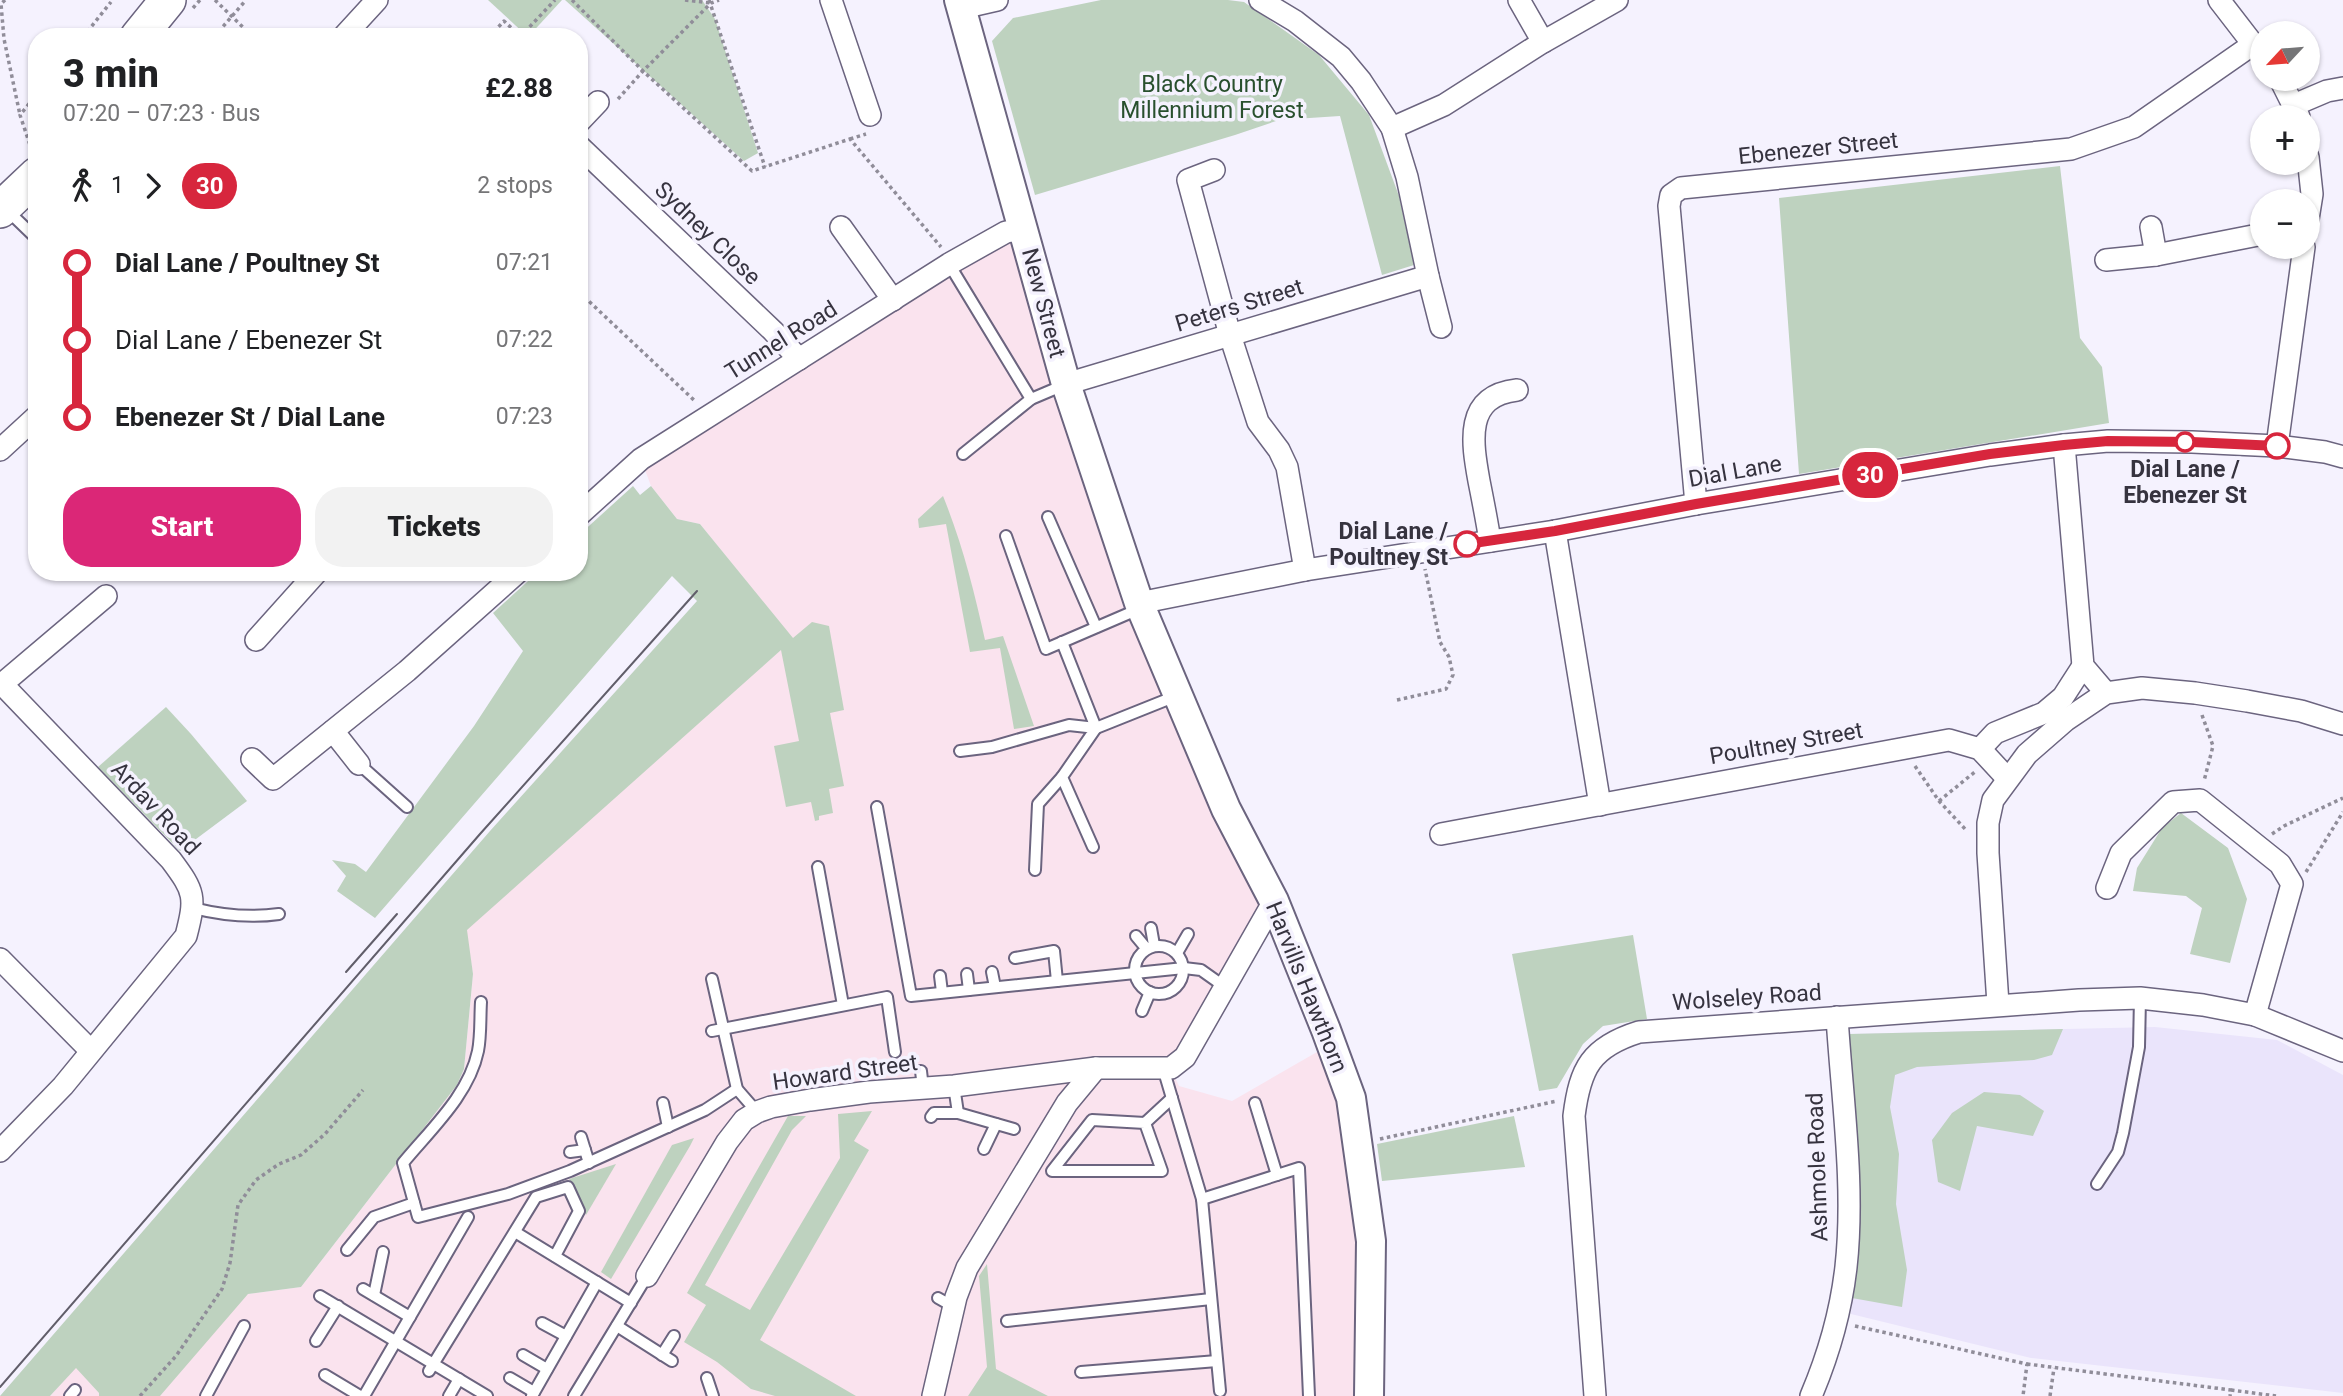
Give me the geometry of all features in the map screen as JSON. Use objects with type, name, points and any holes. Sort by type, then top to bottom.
[{"type":"main road","points":[[145,28],[168,0]]},
{"type":"main road","points":[[161,28],[182,0]]},
{"type":"main road","points":[[1,199],[28,167]]},
{"type":"street","points":[[351,28],[377,0]]},
{"type":"street","points":[[831,0],[873,104]]},
{"type":"street","points":[[960,4],[997,0]]},
{"type":"street","points":[[1260,0],[1295,22],[1340,57],[1362,81],[1392,128],[1407,177],[1441,327]]},
{"type":"street","points":[[1519,0],[1543,42]]},
{"type":"street","points":[[1392,128],[1444,105],[1543,42],[1617,0]]},
{"type":"street","name":"New Street","points":[[960,4],[1066,384],[1140,605]]},
{"type":"street","name":"Ebenezer Street","points":[[2232,5],[2250,37]]},
{"type":"street","name":"Ebenezer Street","points":[[1696,504],[1669,206],[1671,195],[1681,187],[2071,149],[2134,127],[2250,56]]},
{"type":"street","points":[[2305,105],[2327,91],[2343,88]]},
{"type":"street","points":[[588,116],[605,105]]},
{"type":"street","name":"Sydney Close","points":[[588,155],[799,359]]},
{"type":"street","points":[[1214,170],[1188,180],[1230,335],[1258,422],[1279,450],[1287,467],[1305,570]]},
{"type":"street","points":[[841,227],[893,300]]},
{"type":"street","points":[[2151,227],[2156,255]]},
{"type":"street","name":"Tunnel Road","points":[[588,507],[641,460],[799,359],[949,264],[1006,232],[1024,229]]},
{"type":"street","points":[[2106,260],[2156,255],[2250,237]]},
{"type":"street","points":[[2277,446],[2302,259]]},
{"type":"street","name":"Peters Street","points":[[1066,384],[1428,276]]},
{"type":"street","points":[[1490,541],[1472,446],[1473,428],[1481,410],[1491,397],[1517,390]]},
{"type":"street","points":[[0,450],[28,424]]},
{"type":"street","name":"Dial Lane","points":[[1140,605],[1305,570],[1555,531],[1990,454],[2108,441],[2277,446],[2343,457]]},
{"type":"street","points":[[2064,445],[2083,666],[2106,693]]},
{"type":"street","points":[[1555,531],[1600,805]]},
{"type":"street","points":[[256,640],[302,581]]},
{"type":"street","points":[[252,759],[273,779],[407,671],[508,581]]},
{"type":"street","name":"Ardav Road","points":[[106,596],[1,685],[171,860],[190,885],[193,908]]},
{"type":"street","name":"Harvills Hawthorn","points":[[1140,605],[1226,809],[1274,901],[1350,1098],[1371,1241],[1368,1396]]},
{"type":"street","points":[[2007,778],[1986,754],[1995,733],[2044,713],[2063,697],[2083,666]]},
{"type":"street","points":[[1998,1004],[1987,853],[1988,823],[1993,800],[2007,778],[2027,754],[2056,728],[2106,693],[2142,688],[2195,693],[2301,711],[2343,724]]},
{"type":"street","points":[[333,731],[359,764]]},
{"type":"street","name":"Poultney Street","points":[[1441,834],[1949,740],[1986,754]]},
{"type":"street","points":[[2107,888],[2121,853],[2173,802],[2200,800],[2280,864],[2292,884],[2255,1015]]},
{"type":"street","points":[[1163,1068],[1171,1068],[1185,1057],[1274,901]]},
{"type":"street","points":[[0,1151],[63,1086],[186,936],[193,908]]},
{"type":"street","points":[[0,959],[91,1051]]},
{"type":"street","name":"Wolseley Road","points":[[1595,1396],[1574,1116],[1577,1092],[1585,1069],[1599,1051],[1616,1039],[1639,1032],[1998,1004],[2140,998],[2203,1005],[2255,1015],[2343,1051]]},
{"type":"street","name":"Ashmole Road","points":[[1811,1396],[1835,1321],[1846,1268],[1849,1203],[1837,1017]]},
{"type":"street","name":"Howard Street","points":[[648,1276],[712,1159],[744,1120],[757,1112],[771,1107],[922,1079],[954,1086],[1042,1071],[1120,1064],[1163,1068]]},
{"type":"street","points":[[933,1396],[946,1303],[1067,1103],[1096,1068]]},
{"type":"lane","points":[[1,199],[28,229]]},
{"type":"lane","points":[[949,264],[1031,399]]},
{"type":"lane","points":[[962,454],[1031,399],[1066,384]]},
{"type":"lane","points":[[1048,517],[1096,627]]},
{"type":"lane","points":[[1006,536],[1046,649],[1140,605]]},
{"type":"lane","points":[[1062,642],[1096,728]]},
{"type":"lane","points":[[960,751],[992,747],[1069,725],[1096,728],[1178,696]]},
{"type":"lane","points":[[1035,870],[1038,804],[1062,777],[1096,728]]},
{"type":"lane","points":[[359,764],[407,807]]},
{"type":"lane","points":[[1062,777],[1093,847]]},
{"type":"lane","points":[[877,807],[912,1002],[942,992],[995,987],[1013,991],[1034,989],[1090,972],[1105,971],[1135,973],[1184,968],[1200,970],[1225,987]]},
{"type":"lane","points":[[818,867],[843,1005]]},
{"type":"lane","points":[[193,908],[264,916],[279,914]]},
{"type":"lane","points":[[1136,936],[1150,947],[1170,948],[1177,953],[1184,968],[1179,984],[1173,990],[1166,993],[1150,992],[1138,982],[1135,973],[1136,960],[1150,947],[1151,928]]},
{"type":"lane","points":[[1177,953],[1188,934]]},
{"type":"lane","points":[[1015,958],[1054,951],[1057,981]]},
{"type":"lane","points":[[992,972],[995,987]]},
{"type":"lane","points":[[967,974],[969,990]]},
{"type":"lane","points":[[940,976],[942,992]]},
{"type":"lane","points":[[712,979],[717,1030],[737,1089],[757,1112]]},
{"type":"lane","points":[[717,1030],[843,1005],[886,991],[895,1052]]},
{"type":"lane","points":[[1142,1011],[1150,992]]},
{"type":"lane","points":[[2097,1184],[2118,1152],[2123,1133],[2138,1047],[2140,998]]},
{"type":"lane","points":[[481,1002],[478,1050],[471,1072],[459,1093],[403,1163],[418,1217],[490,1193],[570,1171],[705,1110],[737,1089]]},
{"type":"lane","points":[[773,1005],[776,1018]]},
{"type":"lane","points":[[1163,1068],[1202,1199],[1220,1391]]},
{"type":"lane","points":[[954,1086],[958,1113]]},
{"type":"lane","points":[[1145,1123],[1162,1171],[1052,1171],[1092,1120],[1145,1123],[1172,1098]]},
{"type":"lane","points":[[1255,1102],[1277,1175]]},
{"type":"lane","points":[[663,1103],[668,1127]]},
{"type":"lane","points":[[930,1117],[934,1113],[958,1113],[1014,1129]]},
{"type":"lane","points":[[984,1149],[996,1124]]},
{"type":"lane","points":[[581,1137],[589,1163]]},
{"type":"lane","points":[[570,1152],[585,1150]]},
{"type":"lane","points":[[1202,1199],[1299,1168],[1309,1396]]},
{"type":"lane","points":[[431,1367],[480,1297],[536,1197],[568,1187],[579,1211],[555,1256]]},
{"type":"lane","points":[[347,1250],[374,1217],[414,1203]]},
{"type":"lane","points":[[325,1375],[362,1396],[468,1217]]},
{"type":"lane","points":[[515,1232],[555,1256],[580,1265],[597,1282],[631,1303]]},
{"type":"lane","points":[[374,1296],[383,1252]]},
{"type":"lane","points":[[574,1396],[648,1276]]},
{"type":"lane","points":[[510,1378],[533,1394],[597,1282]]},
{"type":"lane","points":[[363,1289],[410,1317]]},
{"type":"lane","points":[[320,1296],[396,1342],[431,1367],[459,1379],[481,1395]]},
{"type":"lane","points":[[1007,1321],[1211,1299]]},
{"type":"lane","points":[[316,1341],[338,1306]]},
{"type":"lane","points":[[542,1323],[566,1336]]},
{"type":"lane","points":[[206,1396],[244,1326]]},
{"type":"lane","points":[[617,1326],[667,1358],[674,1336]]},
{"type":"lane","points":[[523,1355],[547,1369]]},
{"type":"lane","points":[[1081,1372],[1217,1361]]},
{"type":"lane","points":[[707,1378],[713,1396]]},
{"type":"lane","points":[[449,1396],[459,1379]]},
{"type":"path","points":[[5,0],[0,4],[4,39],[20,115],[28,138]]},
{"type":"path","points":[[215,0],[244,28]]},
{"type":"path","points":[[221,28],[246,0]]},
{"type":"path","points":[[529,28],[555,0]]},
{"type":"path","points":[[572,0],[643,71],[752,171],[850,139],[941,246],[949,264]]},
{"type":"path","points":[[685,0],[719,0]]},
{"type":"path","points":[[90,28],[112,1]]},
{"type":"path","points":[[605,105],[643,71],[710,2]]},
{"type":"path","points":[[710,2],[765,167]]},
{"type":"path","points":[[497,28],[504,21],[511,28]]},
{"type":"path","points":[[20,115],[28,105]]},
{"type":"path","points":[[588,301],[710,416]]},
{"type":"path","points":[[1397,700],[1446,689],[1453,675],[1449,657],[1440,642],[1421,551]]},
{"type":"path","points":[[2195,693],[2213,746],[2200,800]]},
{"type":"path","points":[[1902,749],[1940,801],[1987,853]]},
{"type":"path","points":[[1940,801],[1986,754]]},
{"type":"path","points":[[2256,845],[2284,826],[2343,798]]},
{"type":"path","points":[[2288,900],[2343,811]]},
{"type":"path","points":[[141,1396],[176,1356],[222,1289],[230,1263],[238,1205],[256,1180],[279,1164],[301,1155],[325,1134],[363,1090]]},
{"type":"path","points":[[1358,1144],[1551,1104],[1577,1092]]},
{"type":"path","points":[[1835,1321],[2027,1364],[2276,1396]]},
{"type":"path","points":[[2023,1396],[2027,1364]]},
{"type":"path","points":[[2050,1396],[2054,1368]]},
{"type":"path","points":[[2230,1396],[2231,1390]]},
{"type":"shaded area","points":[[1024,229],[1066,384],[1274,901],[1171,1069],[1179,1086],[1232,1101],[1331,1044],[1351,1098],[1369,1396],[50,1396],[76,1367],[99,1393],[248,1294],[301,1287],[457,1085],[464,1069],[473,974],[466,930],[793,639],[700,524],[677,519],[651,486],[641,459]]},
{"type":"shaded area","points":[[2155,1027],[2277,1040],[2343,1075],[2343,1393],[2031,1358],[1851,1314],[1859,1164],[1849,1034]]},
{"type":"green space","points":[[488,0],[562,0],[536,28],[518,28]]},
{"type":"green space","points":[[565,0],[702,0],[715,19],[758,153],[744,161]]},
{"type":"green space","name":"Black Country Millennium Forest","points":[[1101,0],[1244,2],[1319,55],[1369,115],[1399,196],[1414,265],[1382,275],[1340,116],[1279,120],[1035,195],[992,41],[1013,18]]},
{"type":"green space","points":[[2060,166],[2080,338],[2102,367],[2109,423],[1799,474],[1779,198]]},
{"type":"green space","points":[[633,486],[640,495],[651,486],[677,519],[700,524],[793,638],[812,622],[829,626],[844,710],[830,713],[844,786],[829,789],[833,813],[819,816],[819,820],[815,821],[811,802],[786,807],[774,746],[799,741],[781,650],[467,930],[473,974],[464,1069],[457,1085],[301,1287],[248,1294],[160,1396],[99,1396],[76,1368],[50,1396],[0,1396],[490,831],[697,601],[672,576],[375,918],[337,891],[346,876],[332,860],[355,864],[366,872],[474,726],[523,651],[493,613],[528,581],[588,581],[588,527]]},
{"type":"green space","points":[[943,496],[967,567],[985,640],[1003,636],[1034,726],[1014,729],[1000,648],[970,652],[946,524],[919,528],[918,519]]},
{"type":"green space","points":[[166,707],[247,801],[180,851],[98,767]]},
{"type":"green space","points":[[2181,813],[2228,848],[2247,899],[2230,963],[2190,954],[2202,908],[2186,896],[2133,891],[2137,868],[2162,828]]},
{"type":"green space","points":[[1633,935],[1647,1019],[1603,1026],[1583,1044],[1557,1088],[1539,1091],[1512,954]]},
{"type":"green space","points":[[2063,1029],[2052,1055],[2034,1060],[1917,1067],[1895,1075],[1890,1107],[1899,1154],[1896,1204],[1907,1270],[1902,1307],[1852,1298],[1859,1164],[1849,1034]]},
{"type":"green space","points":[[1984,1092],[2020,1095],[2044,1111],[2033,1136],[1977,1126],[1960,1191],[1938,1182],[1932,1140],[1952,1113]]},
{"type":"green space","points":[[872,1111],[854,1141],[869,1150],[760,1340],[856,1396],[775,1396],[751,1389],[717,1362],[684,1342],[706,1305],[687,1293],[788,1116],[806,1116],[792,1130],[705,1285],[750,1310],[840,1158],[838,1114]]},
{"type":"green space","points":[[1514,1116],[1525,1167],[1382,1181],[1377,1144]]},
{"type":"green space","points":[[694,1138],[611,1279],[601,1272],[672,1145]]},
{"type":"green space","points":[[616,1164],[586,1215],[569,1179]]},
{"type":"green space","points":[[987,1264],[996,1369],[1048,1396],[968,1396],[987,1367],[979,1276]]},
{"type":"tram line","points":[[0,1387],[480,834],[697,591]]},
{"type":"tram line","points":[[346,972],[397,914]]},
{"type":"bus line","name":"30","points":[[1467,544],[1555,531],[1990,454],[2064,445],[2108,441],[2277,446]]},
{"type":"place","name":"Dial Lane / Ebenezer St","points":[[2185,442]]},
{"type":"place","name":"Dial Lane / Poultney St","points":[[1467,544]]}]
